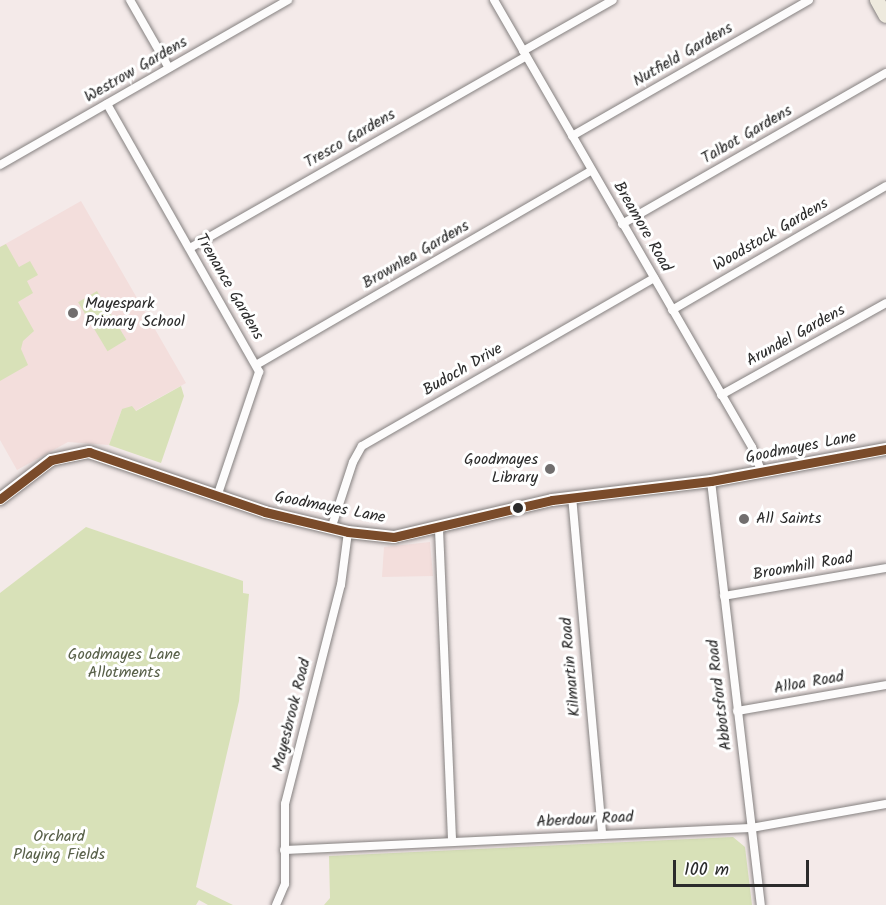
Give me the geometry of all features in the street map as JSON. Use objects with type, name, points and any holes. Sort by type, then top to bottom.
[{"type":"main road","points":[[877,0],[886,16]]},
{"type":"main road","name":"Goodmayes Lane","points":[[0,499],[51,460],[82,451],[119,459],[265,512],[332,526],[348,532],[394,537],[439,529],[572,496],[711,481],[886,449]]},
{"type":"street","points":[[130,0],[169,68]]},
{"type":"street","name":"Westrow Gardens","points":[[0,165],[288,0]]},
{"type":"street","name":"Breamore Road","points":[[494,0],[759,461],[761,471]]},
{"type":"street","name":"Tresco Gardens","points":[[190,248],[525,54],[613,0]]},
{"type":"street","name":"Nutfield Gardens","points":[[572,136],[809,0]]},
{"type":"street","name":"Talbot Gardens","points":[[622,224],[886,73]]},
{"type":"street","name":"Trenance Gardens","points":[[107,104],[256,364],[259,382],[218,495]]},
{"type":"street","name":"Brownlea Gardens","points":[[256,364],[592,170]]},
{"type":"street","name":"Woodstock Gardens","points":[[672,310],[886,186]]},
{"type":"street","name":"Budoch Drive","points":[[332,526],[352,462],[362,446],[654,278]]},
{"type":"street","name":"Arundel Gardens","points":[[721,395],[886,303]]},
{"type":"street","name":"Abbotsford Road","points":[[711,481],[761,905]]},
{"type":"street","name":"Kilmartin Road","points":[[572,496],[602,835]]},
{"type":"street","points":[[439,529],[452,842]]},
{"type":"street","name":"Mayesbrook Road","points":[[276,905],[285,884],[285,804],[341,585],[348,532]]},
{"type":"street","name":"Broomhill Road","points":[[724,596],[886,568]]},
{"type":"street","name":"Alloa Road","points":[[737,711],[886,685]]},
{"type":"street","name":"Aberdour Road","points":[[284,850],[751,828],[886,804]]},
{"type":"shaded area","name":"Mayespark Primary School","points":[[81,201],[186,383],[135,411],[122,409],[109,445],[68,442],[17,470],[0,440],[0,247]]},
{"type":"shaded area","points":[[430,542],[433,576],[382,577],[384,547]]},
{"type":"green space","points":[[6,244],[19,267],[30,261],[38,275],[27,281],[33,293],[18,302],[34,331],[23,341],[21,349],[28,365],[0,381],[0,247]]},
{"type":"green space","points":[[97,291],[126,340],[107,351],[78,302]]},
{"type":"green space","points":[[181,386],[184,396],[161,463],[109,445],[122,409],[132,406],[136,411]]},
{"type":"green space","name":"Goodmayes Lane Allotments","points":[[86,527],[243,581],[243,593],[249,594],[239,701],[196,887],[233,905],[208,905],[199,900],[196,905],[0,905],[0,593]]},
{"type":"green space","points":[[733,837],[745,847],[752,905],[324,905],[330,898],[329,856]]},
{"type":"transit line","points":[[0,499],[51,460],[89,452],[265,512],[348,532],[394,537],[552,500],[711,481],[886,449]]},
{"type":"place","name":"Mayespark Primary School","points":[[73,313]]},
{"type":"place","name":"Goodmayes Library","points":[[550,469]]},
{"type":"place","name":"All Saints","points":[[744,519]]},
{"type":"park label","name":"Orchard Playing Fields","points":[[59,846]]}]
